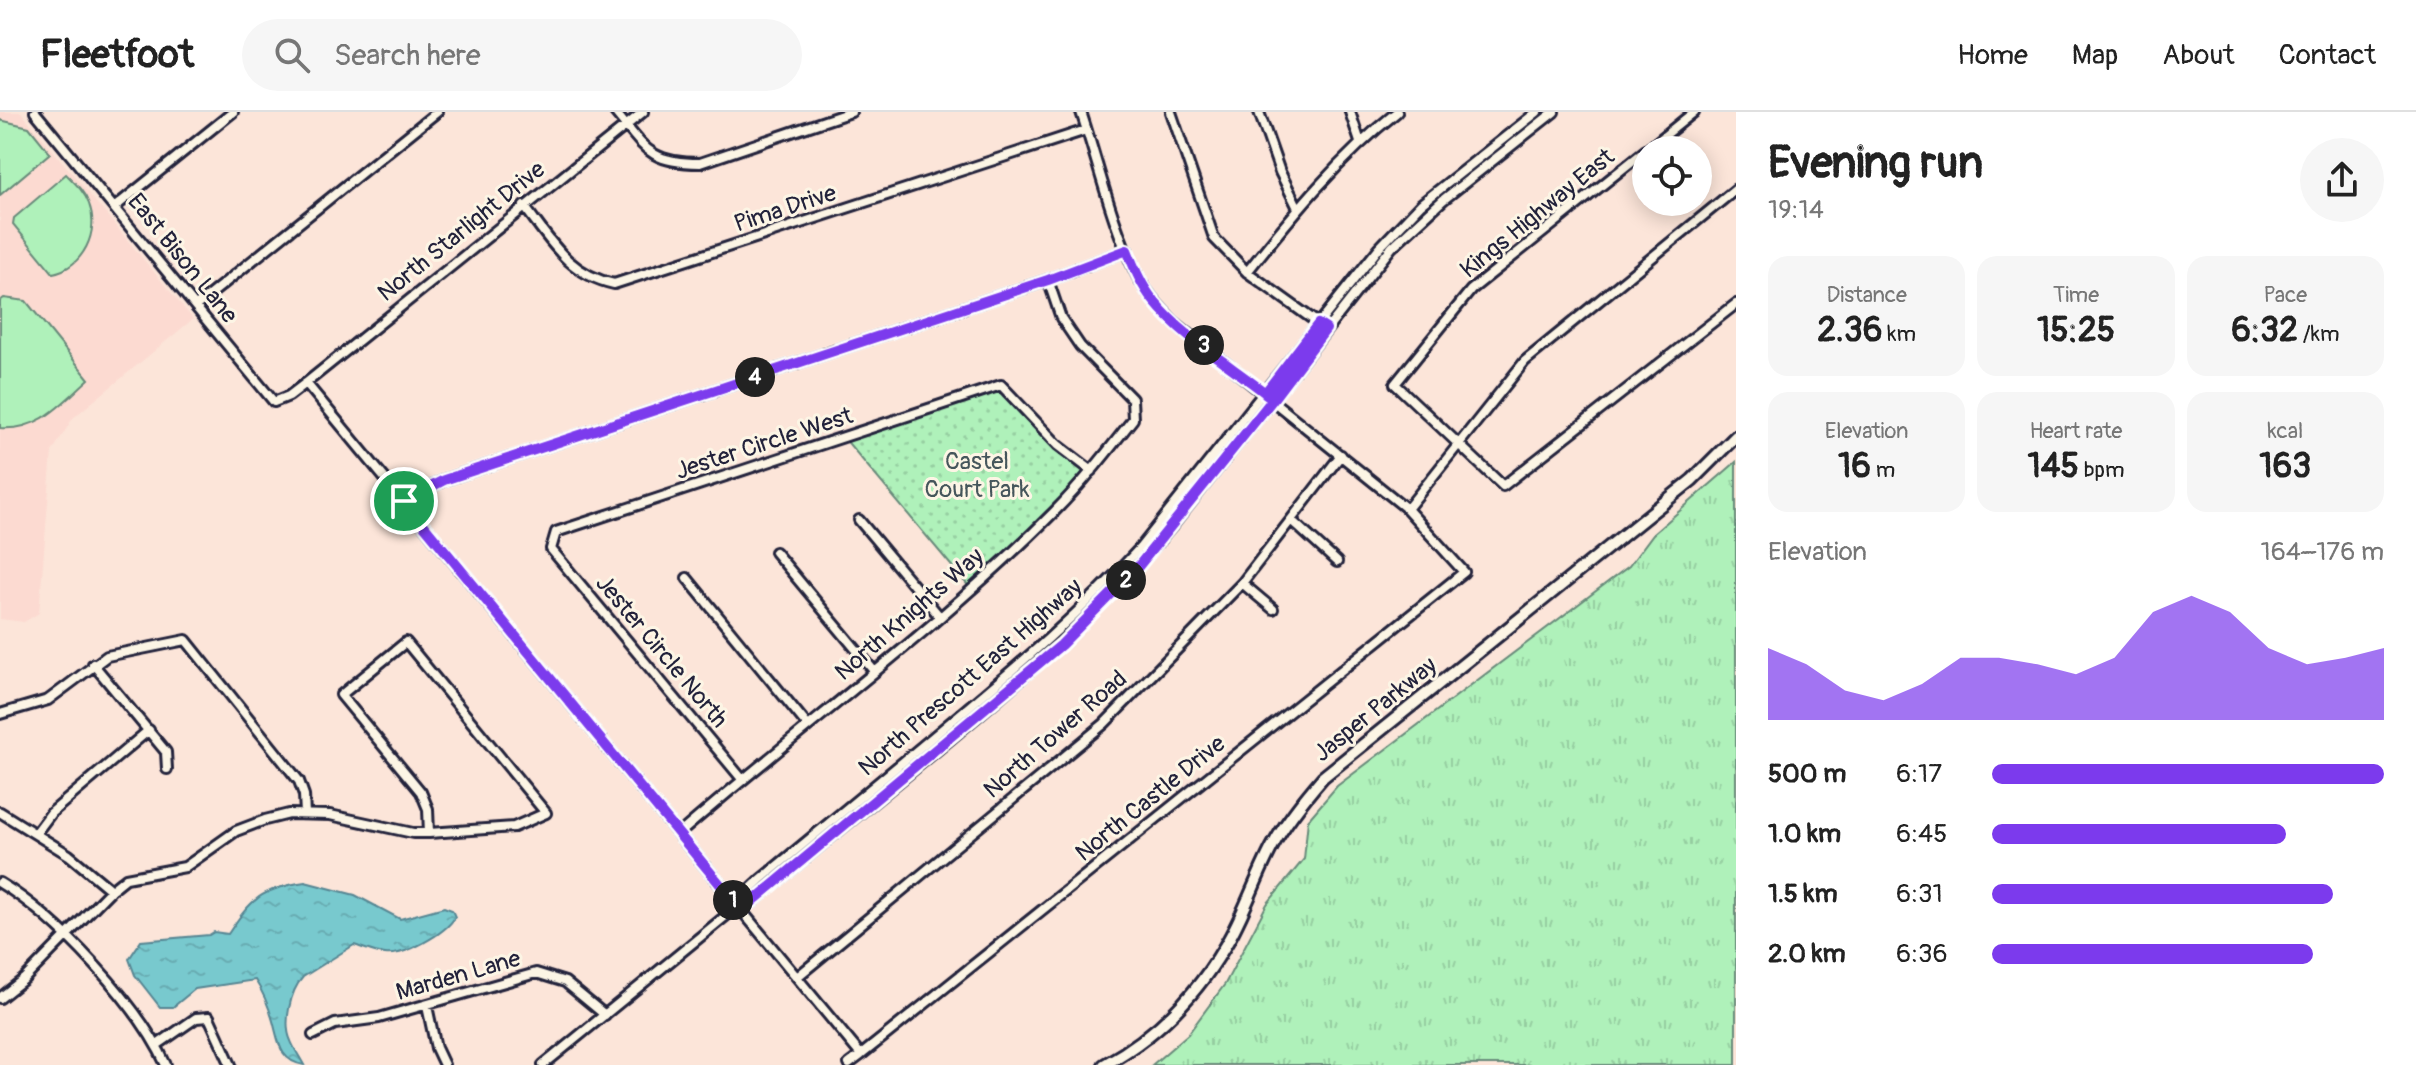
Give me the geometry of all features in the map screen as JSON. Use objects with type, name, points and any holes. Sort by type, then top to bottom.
[{"type":"main road","name":"Jasper Parkway","points":[[1104,1065],[1147,1037],[1172,1015],[1210,972],[1237,924],[1272,848],[1301,802],[1323,777],[1692,480],[1736,436]]},
{"type":"street","name":"East Bison Lane","points":[[35,112],[274,402],[289,396],[306,383]]},
{"type":"street","points":[[115,207],[233,112]]},
{"type":"street","points":[[196,306],[437,112]]},
{"type":"street","points":[[615,112],[657,158],[676,163],[700,163],[851,112]]},
{"type":"street","name":"North Starlight Drive","points":[[306,383],[643,112]]},
{"type":"street","points":[[1081,112],[1127,250],[1139,279],[1153,300],[1173,321],[1407,509],[1525,361],[1736,189]]},
{"type":"street","points":[[1171,112],[1214,238],[1247,272],[1322,326]]},
{"type":"street","points":[[1259,112],[1280,172],[1298,208]]},
{"type":"street","points":[[1350,112],[1360,142]]},
{"type":"street","points":[[1247,272],[1298,208],[1360,142],[1397,112]]},
{"type":"street","name":"North Prescott East Highway","points":[[738,906],[752,902],[1061,645],[1164,536],[1322,326],[1356,274],[1421,204],[1537,112]]},
{"type":"street","name":"North Prescott East Highway","points":[[1322,326],[1392,247],[1425,216],[1554,112]]},
{"type":"street","name":"Kings Highway East","points":[[1664,136],[1694,112]]},
{"type":"street","name":"Pima Drive","points":[[524,206],[573,266],[586,276],[614,284],[1086,130]]},
{"type":"street","name":"Kings Highway East","points":[[1458,442],[1395,384],[1471,290],[1632,161]]},
{"type":"street","points":[[1470,165],[1477,173]]},
{"type":"street","points":[[404,501],[444,480],[1048,280],[1127,250]]},
{"type":"street","name":"North Knights Way","points":[[679,834],[940,617],[1054,513],[1133,419],[1132,399],[1080,346],[1061,318],[1048,280]]},
{"type":"street","points":[[1458,442],[1503,486],[1736,304]]},
{"type":"street","points":[[306,383],[861,1055]]},
{"type":"street","name":"Jester Circle West","points":[[551,549],[556,532],[1001,385],[1058,445],[1092,471]]},
{"type":"street","name":"North Prescott East Highway","points":[[543,1065],[738,906],[745,894],[760,880],[1053,636],[1140,548],[1269,396]]},
{"type":"street","name":"North Tower Road","points":[[797,977],[1104,724],[1242,583],[1341,455]]},
{"type":"street","name":"North Castle Drive","points":[[849,1064],[1464,572],[1407,509]]},
{"type":"street","points":[[859,520],[940,617]]},
{"type":"street","points":[[1291,520],[1337,562]]},
{"type":"street","name":"Jester Circle North","points":[[551,549],[742,779]]},
{"type":"street","points":[[775,552],[874,671]]},
{"type":"street","points":[[687,578],[808,726]]},
{"type":"street","points":[[1242,583],[1273,609]]},
{"type":"street","points":[[1095,596],[1102,604]]},
{"type":"street","points":[[0,714],[48,700],[107,656],[186,640],[299,781],[304,795],[305,814]]},
{"type":"street","points":[[0,998],[24,979],[126,878],[185,867],[236,831],[265,820],[305,814],[330,815],[413,833],[429,833],[514,827],[546,813],[406,642],[341,695],[421,792],[428,809],[429,833]]},
{"type":"street","points":[[93,664],[166,752],[167,769]]},
{"type":"street","points":[[36,833],[51,813],[149,730]]},
{"type":"street","points":[[930,740],[937,749]]},
{"type":"street","points":[[0,812],[69,855],[111,890]]},
{"type":"street","points":[[0,883],[16,892],[66,935],[138,1016],[166,1065]]},
{"type":"street","name":"Marden Lane","points":[[313,1035],[335,1024],[379,1018],[427,1006],[536,973],[565,982],[605,1015]]},
{"type":"street","points":[[427,1006],[436,1048],[444,1065]]},
{"type":"street","points":[[157,1045],[196,1018],[209,1017],[231,1065]]},
{"type":"shaded area","points":[[0,112],[21,112],[193,319],[73,418],[52,452],[39,613],[24,622],[0,619]]},
{"type":"green space","points":[[0,120],[29,127],[50,153],[0,195]]},
{"type":"green space","points":[[66,174],[87,199],[92,226],[80,256],[73,264],[53,273],[13,224],[14,218]]},
{"type":"green space","points":[[4,298],[26,301],[89,379],[49,414],[14,428],[0,428],[0,301]]},
{"type":"green space","name":"Castel Court Park","points":[[1001,385],[1092,471],[971,589],[844,438]]},
{"type":"green space","points":[[1736,462],[1736,1065],[1152,1065],[1188,1034],[1225,984],[1267,904],[1304,859],[1308,820],[1337,786],[1629,566],[1653,534]]},
{"type":"water","points":[[305,882],[355,895],[400,919],[444,907],[452,910],[455,917],[424,943],[403,952],[385,954],[354,945],[303,977],[291,999],[288,1026],[291,1041],[304,1065],[289,1059],[281,1049],[268,1005],[255,980],[195,989],[173,1007],[160,1007],[135,975],[129,959],[141,941],[214,932],[228,934],[259,897],[278,888]]},
{"type":"route","points":[[404,501],[444,480],[1048,280],[1127,250],[1139,279],[1173,321],[1273,399],[1326,329],[1318,324],[1269,385],[1265,393],[1273,399],[1173,525],[1137,568],[1061,645],[752,902],[738,906],[404,501]]}]
